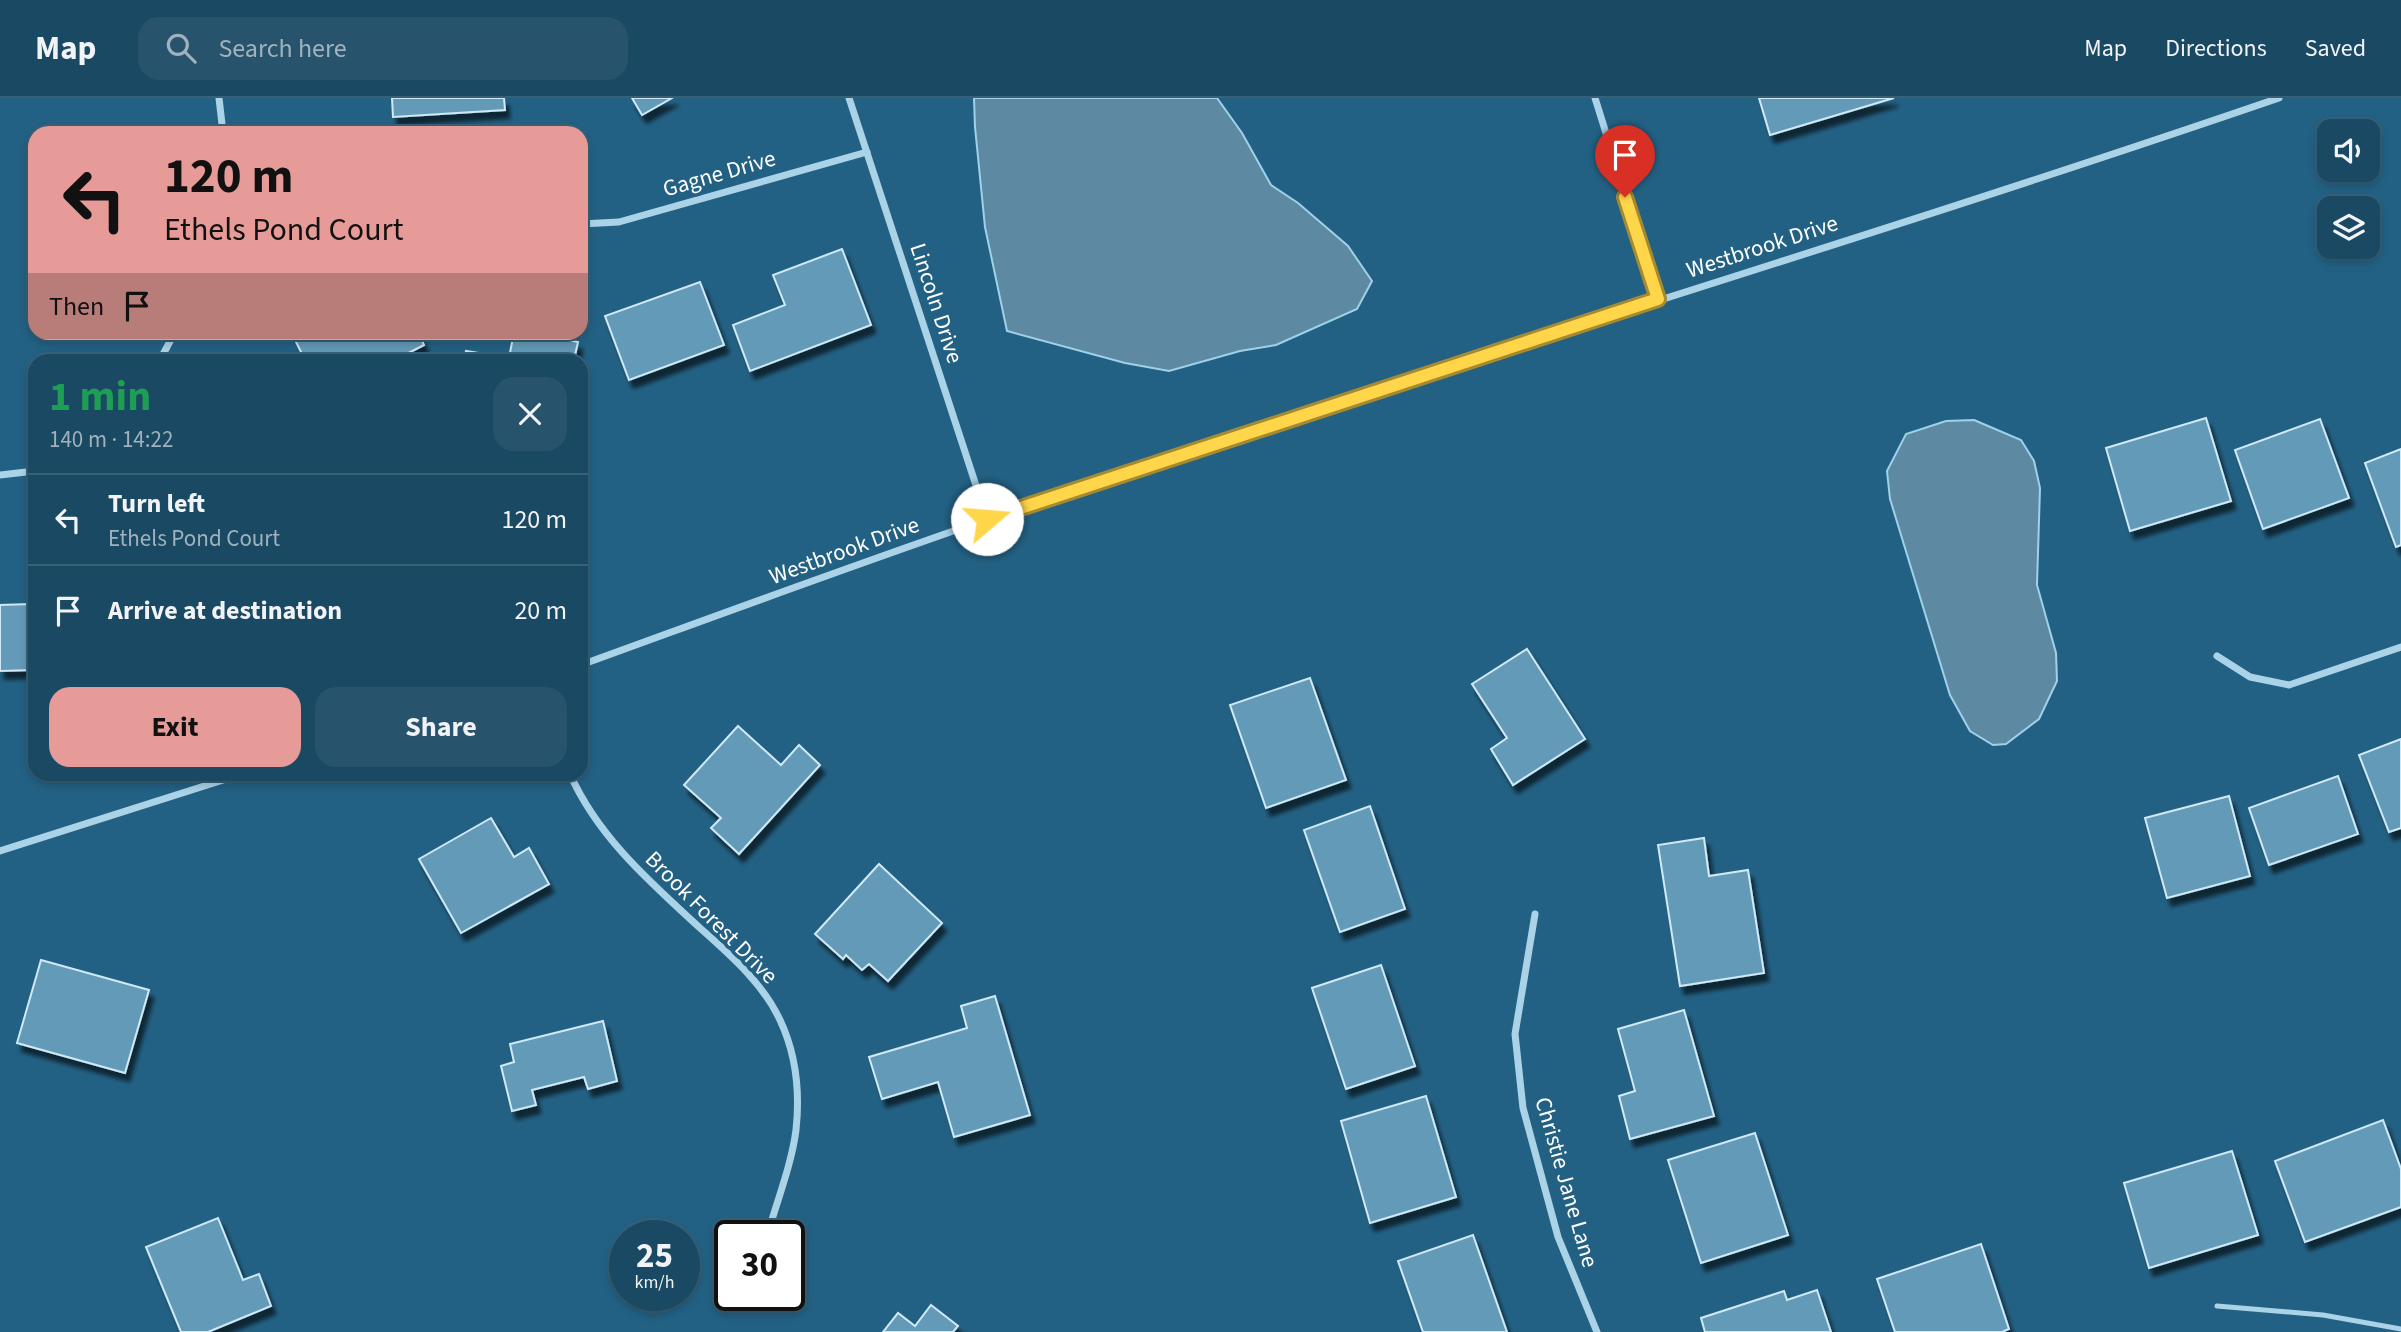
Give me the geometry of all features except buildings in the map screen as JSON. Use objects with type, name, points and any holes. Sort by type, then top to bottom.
[{"type":"street","points":[[219,98],[222,126]]},
{"type":"street","name":"Lincoln Drive","points":[[849,98],[987,519]]},
{"type":"street","points":[[1595,98],[1658,299]]},
{"type":"street","name":"Westbrook Drive","points":[[588,662],[987,519],[1658,299],[2106,157],[2279,98]]},
{"type":"street","name":"Gagne Drive","points":[[588,224],[620,222],[867,152]]},
{"type":"street","points":[[0,475],[28,472]]},
{"type":"street","points":[[2217,656],[2250,677],[2289,685],[2401,647]]},
{"type":"street","points":[[0,851],[220,781]]},
{"type":"street","name":"Brook Forest Drive","points":[[574,781],[592,815],[614,843],[642,875],[745,971],[768,999],[779,1019],[793,1062],[797,1101],[796,1131],[772,1220]]},
{"type":"street","name":"Christie Jane Lane","points":[[1535,914],[1515,1034],[1523,1108],[1558,1237],[1597,1332]]},
{"type":"lane","points":[[2217,1306],[2323,1315],[2401,1329]]},
{"type":"water","points":[[974,98],[1217,98],[1242,133],[1271,185],[1298,203],[1348,246],[1372,281],[1357,309],[1276,345],[1240,351],[1169,371],[1125,363],[1007,331],[985,227]]},
{"type":"water","points":[[1974,420],[2021,440],[2034,461],[2040,488],[2037,585],[2056,653],[2057,681],[2039,719],[2006,744],[1993,745],[1970,731],[1950,695],[1890,499],[1887,471],[1906,434],[1946,421]]},
{"type":"route","points":[[987,519],[1658,299],[1625,197]]}]
